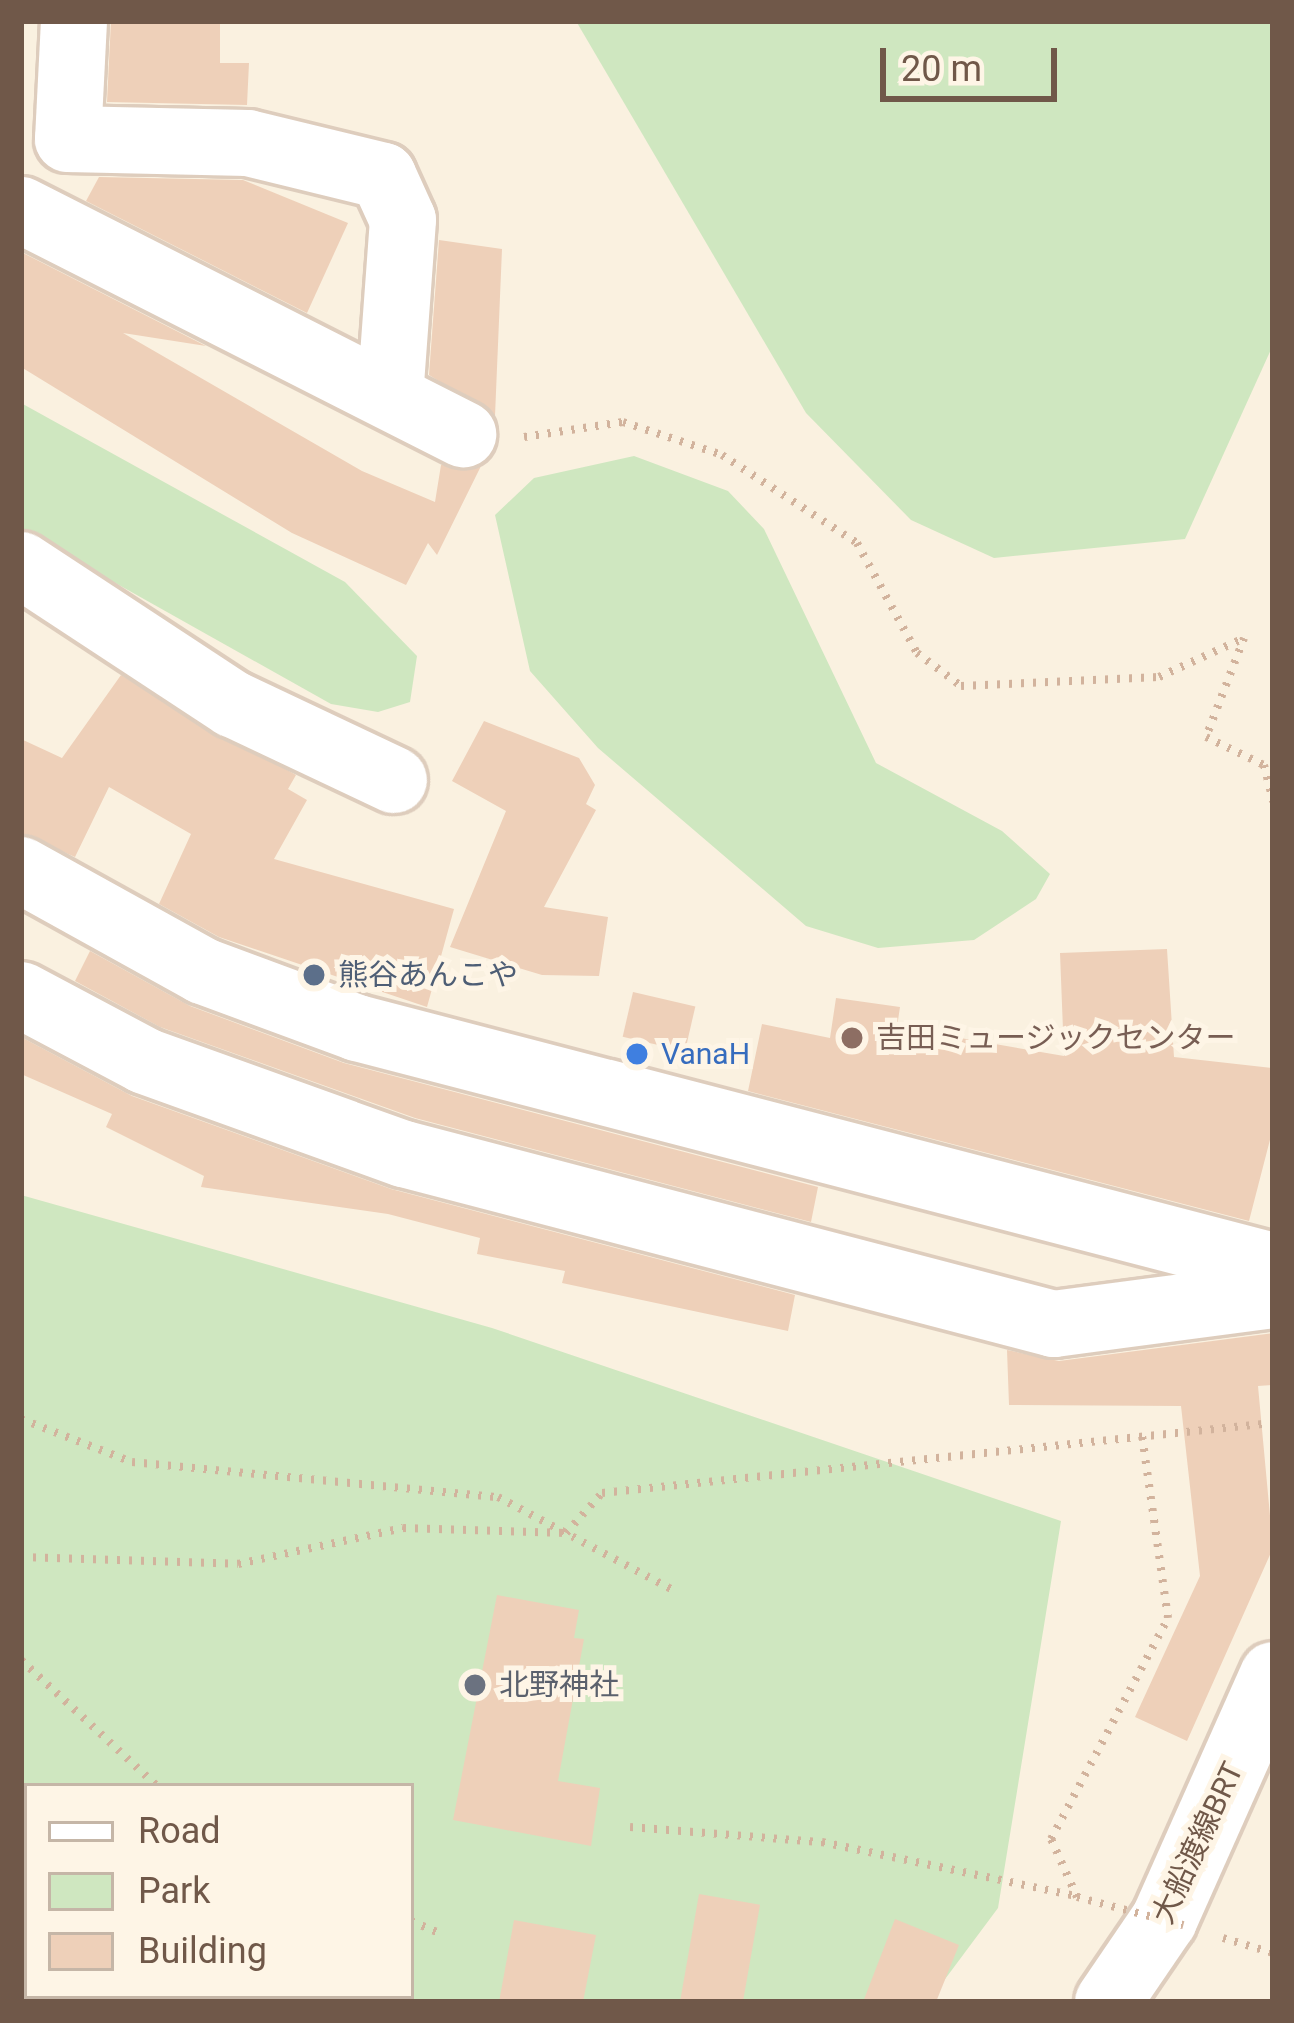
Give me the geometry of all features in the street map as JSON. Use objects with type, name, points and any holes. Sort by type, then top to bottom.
[{"type":"street","points":[[74,21],[68,139],[40,219],[463,434]]},
{"type":"street","points":[[68,139],[248,143],[382,176],[403,220],[390,397]]},
{"type":"street","points":[[21,566],[233,704],[394,780]]},
{"type":"street","points":[[21,870],[203,970],[357,1028],[1273,1266]]},
{"type":"street","points":[[21,995],[145,1060],[404,1154],[1054,1324],[1273,1295]]},
{"type":"street","name":"大船渡線BRT","points":[[1108,2002],[1165,1920],[1273,1676]]},
{"type":"path","points":[[463,434],[623,422],[722,455],[857,543],[916,653],[961,686],[1159,677],[1244,638],[1206,737],[1264,765],[1273,802]]},
{"type":"path","points":[[21,1419],[132,1462],[498,1497],[671,1589]]},
{"type":"path","points":[[21,1557],[238,1564],[403,1528],[566,1533],[602,1493],[1273,1423]]},
{"type":"path","points":[[1077,1897],[1052,1839],[1168,1618],[1142,1436]]},
{"type":"path","points":[[21,1660],[154,1783]]},
{"type":"path","points":[[630,1828],[822,1842],[1183,1925]]},
{"type":"path","points":[[414,1922],[439,1933]]},
{"type":"green space","points":[[576,21],[1273,21],[1273,345],[1185,539],[994,558],[911,520],[806,413]]},
{"type":"green space","points":[[21,403],[345,582],[417,656],[410,702],[378,712],[331,704],[21,530]]},
{"type":"green space","points":[[634,456],[728,491],[764,529],[876,763],[1002,831],[1050,874],[1036,899],[974,940],[878,948],[806,926],[598,748],[530,671],[495,515],[534,478]]},
{"type":"green space","name":"北野神社","points":[[21,1195],[492,1328],[1061,1521],[998,1908],[928,2002],[21,2002]]},
{"type":"building","points":[[111,21],[220,21],[220,63],[249,63],[247,105],[107,102]]},
{"type":"building","points":[[99,177],[243,180],[348,223],[307,313],[86,201]]},
{"type":"building","points":[[439,240],[502,249],[495,416],[429,375]]},
{"type":"building","points":[[21,252],[206,346],[123,333],[362,471],[435,502],[441,465],[481,466],[437,555],[428,543],[406,585],[292,533],[21,367]]},
{"type":"building","points":[[121,675],[296,775],[288,789],[307,800],[274,859],[454,909],[427,1007],[219,937],[159,904],[191,834],[109,787],[75,857],[21,833],[21,739],[62,758]]},
{"type":"building","points":[[484,721],[579,758],[595,785],[586,804],[596,810],[544,907],[608,917],[599,976],[542,975],[450,947],[506,811],[452,781]]},
{"type":"building","points":[[1167,949],[1174,1057],[1273,1068],[1273,1128],[1249,1221],[748,1091],[762,1024],[830,1038],[836,998],[900,1007],[897,1027],[1064,1056],[1060,953]]},
{"type":"building","points":[[90,951],[190,1006],[344,1063],[818,1187],[811,1222],[415,1118],[160,1027],[75,981]]},
{"type":"building","points":[[633,992],[695,1006],[685,1051],[623,1037]]},
{"type":"building","points":[[21,1037],[132,1096],[391,1189],[795,1295],[788,1331],[562,1283],[565,1271],[477,1254],[480,1238],[388,1214],[201,1187],[204,1176],[106,1127],[112,1114],[21,1074]]},
{"type":"building","points":[[1273,1333],[1273,1385],[1258,1386],[1273,1548],[1187,1741],[1135,1717],[1200,1576],[1181,1406],[1009,1405],[1007,1350],[1059,1361]]},
{"type":"building","points":[[497,1595],[579,1610],[574,1638],[584,1639],[558,1781],[600,1788],[591,1846],[453,1820]]},
{"type":"building","points":[[699,1894],[760,1905],[743,2002],[680,2002]]},
{"type":"building","points":[[895,1919],[959,1945],[936,2002],[863,2002]]},
{"type":"building","points":[[514,1920],[596,1935],[583,2002],[499,2002]]},
{"type":"place","name":"熊谷あんこや","points":[[314,975]]},
{"type":"place","name":"吉田ミュージックセンター","points":[[852,1038]]},
{"type":"place","name":"VanaH","points":[[637,1054]]},
{"type":"place","name":"北野神社","points":[[475,1685]]}]
